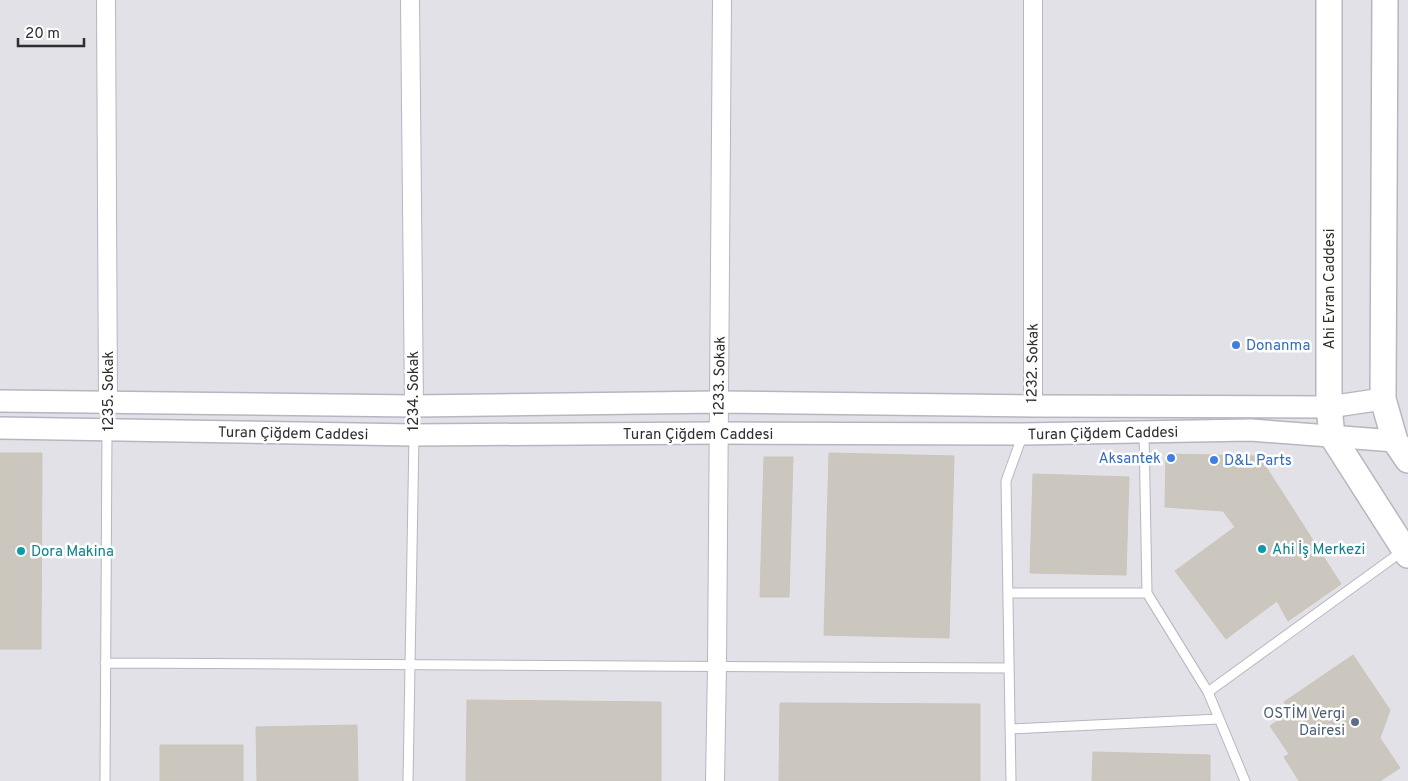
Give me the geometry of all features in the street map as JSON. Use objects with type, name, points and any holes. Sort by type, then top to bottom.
[{"type":"main road","name":"Ahi Evran Caddesi","points":[[1329,0],[1329,407],[1332,436],[1406,552]]},
{"type":"main road","points":[[1385,0],[1383,399],[1404,447]]},
{"type":"street","name":"1235. Sokak","points":[[106,0],[108,430]]},
{"type":"street","name":"1234. Sokak","points":[[410,0],[414,435]]},
{"type":"street","name":"1233. Sokak","points":[[715,781],[722,0]]},
{"type":"street","name":"1232. Sokak","points":[[1023,434],[1033,406],[1033,0]]},
{"type":"street","name":"Turan Çiğdem Caddesi","points":[[0,401],[414,406],[719,402],[1329,407],[1383,399]]},
{"type":"street","name":"Turan Çiğdem Caddesi","points":[[0,428],[414,435],[718,433],[1023,434],[1251,430],[1332,436],[1404,447]]},
{"type":"lane","name":"1235. Sokak","points":[[105,781],[108,430]]},
{"type":"lane","points":[[1144,432],[1147,593],[1208,692],[1245,781]]},
{"type":"lane","name":"1232. Sokak","points":[[1010,781],[1006,481],[1023,434]]},
{"type":"lane","name":"1234. Sokak","points":[[408,781],[414,435]]},
{"type":"lane","points":[[1208,692],[1406,552]]},
{"type":"lane","points":[[1008,593],[1147,593]]},
{"type":"lane","points":[[105,663],[1009,668]]},
{"type":"lane","points":[[1010,729],[1219,718]]},
{"type":"shaded area","points":[[0,0],[1408,0],[1408,781],[0,781]]},
{"type":"building","name":"Dora Makina","points":[[0,453],[42,453],[41,649],[0,649]]},
{"type":"building","points":[[829,453],[954,456],[949,638],[824,635]]},
{"type":"building","name":"Ahi İş Merkezi","points":[[1166,454],[1259,456],[1341,584],[1288,621],[1277,601],[1226,639],[1175,571],[1235,527],[1223,511],[1165,507]]},
{"type":"building","points":[[764,457],[793,457],[789,597],[760,597]]},
{"type":"building","points":[[1033,474],[1129,477],[1126,575],[1030,573]]},
{"type":"building","points":[[1353,655],[1390,710],[1380,738],[1400,768],[1380,781],[1299,781],[1284,757],[1289,754],[1270,726],[1291,712],[1284,702]]},
{"type":"building","points":[[467,700],[661,702],[661,781],[466,781]]},
{"type":"building","points":[[780,703],[980,704],[980,781],[779,781]]},
{"type":"building","points":[[357,725],[358,781],[257,781],[256,727]]},
{"type":"building","points":[[160,745],[243,745],[243,781],[160,781]]},
{"type":"building","points":[[1093,752],[1210,755],[1210,781],[1092,781]]},
{"type":"place","name":"Donanma","points":[[1236,345]]},
{"type":"place","name":"Aksantek","points":[[1171,458]]},
{"type":"place","name":"D&L Parts","points":[[1214,460]]},
{"type":"place","name":"Ahi İş Merkezi","points":[[1262,549]]},
{"type":"place","name":"Dora Makina","points":[[21,551]]},
{"type":"place","name":"OSTİM Vergi Dairesi","points":[[1355,722]]}]
